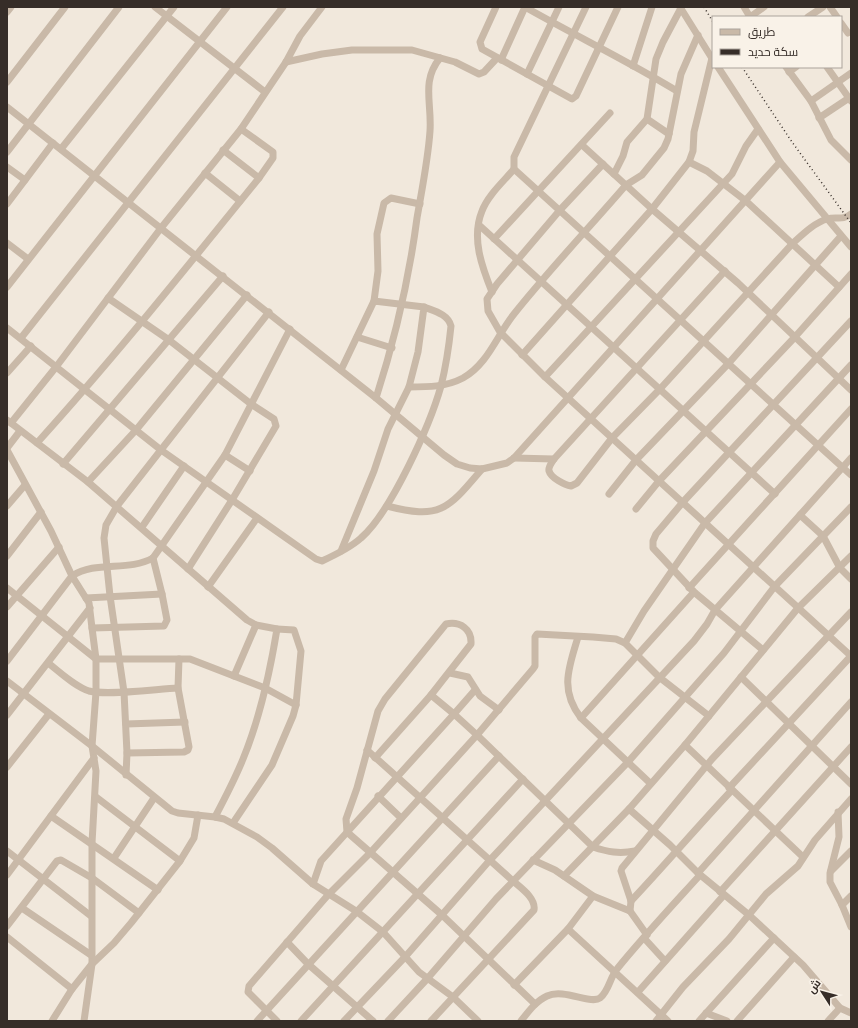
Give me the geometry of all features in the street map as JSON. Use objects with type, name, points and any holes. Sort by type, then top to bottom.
[{"type":"street","points":[[7,12],[11,7]]},
{"type":"street","points":[[7,82],[65,7]]},
{"type":"street","points":[[7,152],[119,7]]},
{"type":"street","points":[[155,7],[201,41],[265,92]]},
{"type":"street","points":[[61,149],[174,7]]},
{"type":"street","points":[[7,286],[227,7]]},
{"type":"street","points":[[21,338],[283,7]]},
{"type":"street","points":[[233,823],[272,765],[296,705],[301,651],[294,630],[277,629],[256,625],[247,620],[117,506],[9,422],[56,367],[161,228],[241,129],[286,62],[300,36],[322,7]]},
{"type":"street","points":[[496,7],[480,42],[482,50],[574,98],[600,47],[618,7]]},
{"type":"street","points":[[286,62],[337,52],[371,49],[412,50],[455,62],[479,74],[484,72],[499,59],[525,7],[600,47],[619,60],[654,77],[677,92]]},
{"type":"street","points":[[526,74],[559,7]]},
{"type":"street","points":[[492,292],[478,250],[479,225],[482,211],[514,169],[514,157],[586,7]]},
{"type":"street","points":[[633,66],[650,9],[642,7]]},
{"type":"street","points":[[744,7],[749,16]]},
{"type":"street","points":[[751,16],[764,7]]},
{"type":"street","points":[[810,16],[823,7]]},
{"type":"street","points":[[830,7],[836,16]]},
{"type":"street","points":[[522,355],[568,306],[652,209],[689,162],[693,151],[694,132],[712,59],[680,8],[656,60],[648,119],[627,142],[623,156],[614,174]]},
{"type":"street","points":[[842,24],[849,32]]},
{"type":"street","points":[[409,387],[441,386],[462,378],[471,372],[490,352],[500,332],[626,185],[642,175],[664,148],[669,134],[681,74],[698,35]]},
{"type":"street","points":[[376,398],[392,348],[420,204],[430,130],[429,82],[432,68],[440,58]]},
{"type":"street","points":[[719,68],[780,162],[851,247]]},
{"type":"street","points":[[819,118],[850,100],[828,68]]},
{"type":"street","points":[[787,70],[811,101],[831,140],[851,160]]},
{"type":"street","points":[[811,101],[851,73]]},
{"type":"street","points":[[8,108],[269,312],[376,398],[421,437],[457,464],[470,468],[482,469],[507,464],[514,458],[780,162]]},
{"type":"street","points":[[494,239],[582,145],[610,112]]},
{"type":"street","points":[[648,119],[669,134]]},
{"type":"street","points":[[37,444],[85,390],[197,256],[274,158],[273,152],[241,129]]},
{"type":"street","points":[[545,377],[732,174],[742,153],[758,129]]},
{"type":"street","points":[[7,204],[53,142]]},
{"type":"street","points":[[582,145],[652,209],[748,292],[794,338],[851,390]]},
{"type":"street","points":[[223,150],[258,178]]},
{"type":"street","points":[[689,162],[708,171],[746,201],[817,265],[839,287]]},
{"type":"street","points":[[603,164],[560,210],[492,292],[488,299],[488,311],[500,332],[545,377],[851,656],[789,723],[677,852],[631,901]]},
{"type":"street","points":[[7,167],[25,180]]},
{"type":"street","points":[[514,169],[658,298],[728,364],[851,475]]},
{"type":"street","points":[[205,172],[240,202]]},
{"type":"street","points":[[341,370],[374,301],[378,271],[377,234],[384,203],[391,198],[420,204]]},
{"type":"street","points":[[724,271],[637,368],[590,417],[554,459],[549,466],[551,475],[566,485],[571,486],[577,483],[612,438],[660,389],[703,340],[793,243],[805,232],[828,219],[841,219],[851,214]]},
{"type":"street","points":[[479,225],[775,494]]},
{"type":"street","points":[[609,494],[636,460],[772,316],[841,236]]},
{"type":"street","points":[[7,243],[28,260]]},
{"type":"street","points":[[636,509],[659,481],[794,338],[851,274]]},
{"type":"street","points":[[63,464],[222,276]]},
{"type":"street","points":[[88,482],[136,430],[247,295]]},
{"type":"street","points":[[108,298],[169,340],[216,378],[274,419],[276,422],[276,426],[250,471],[188,569]]},
{"type":"street","points":[[7,328],[110,408],[161,450],[316,559],[322,561],[341,551],[362,537],[387,506],[421,437],[441,386],[451,326],[450,320],[446,316],[424,307],[401,303],[374,301]]},
{"type":"street","points":[[341,551],[374,471],[394,414],[409,387],[418,352],[424,307]]},
{"type":"street","points":[[126,775],[127,754],[124,692],[118,659],[106,567],[104,538],[106,525],[117,506],[269,312]]},
{"type":"street","points":[[763,650],[692,590],[653,548],[653,541],[656,534],[683,502],[851,320]]},
{"type":"street","points":[[7,661],[72,576],[78,572],[143,563],[153,558],[207,483],[225,455],[290,329]]},
{"type":"street","points":[[358,337],[392,348]]},
{"type":"street","points":[[7,373],[31,346]]},
{"type":"street","points":[[625,643],[671,569],[705,523],[851,366]]},
{"type":"street","points":[[581,718],[639,656],[729,545],[851,409]]},
{"type":"street","points":[[20,431],[7,449],[24,485],[59,547],[72,576],[86,598],[90,608],[96,659],[96,692],[92,746],[96,771],[96,797],[92,843],[92,964],[84,1021]]},
{"type":"street","points":[[225,455],[250,471]]},
{"type":"street","points":[[514,458],[554,459]]},
{"type":"street","points":[[344,1021],[405,957],[490,860],[694,641],[707,624],[715,610],[851,458]]},
{"type":"street","points":[[142,527],[184,466]]},
{"type":"street","points":[[387,506],[407,511],[424,512],[440,510],[460,495],[482,469]]},
{"type":"street","points":[[7,506],[24,485]]},
{"type":"street","points":[[388,1021],[513,881],[628,762],[740,632],[775,586],[851,507]]},
{"type":"street","points":[[7,556],[40,512]]},
{"type":"street","points":[[800,515],[823,536],[840,568],[851,578]]},
{"type":"street","points":[[208,587],[257,518]]},
{"type":"street","points":[[7,607],[59,547]]},
{"type":"street","points":[[564,876],[629,809],[650,783],[685,745],[798,608],[851,556]]},
{"type":"street","points":[[92,628],[164,626],[167,620],[153,558]]},
{"type":"street","points":[[7,588],[96,659],[195,660],[265,688],[296,705]]},
{"type":"street","points":[[86,598],[162,594]]},
{"type":"street","points":[[7,715],[90,608]]},
{"type":"street","points":[[630,910],[631,901],[621,871],[635,851],[654,831],[707,767],[851,612]]},
{"type":"street","points":[[375,758],[450,673],[471,644],[471,637],[467,630],[454,622],[446,624],[385,699],[378,711],[366,750],[357,788],[346,819],[346,832],[442,915],[535,1004]]},
{"type":"street","points":[[234,676],[256,625]]},
{"type":"street","points":[[215,817],[243,760],[252,737],[265,688],[277,629]]},
{"type":"street","points":[[277,1021],[248,992],[248,989],[328,895],[370,853],[477,735],[533,669],[535,666],[535,637],[537,634],[616,639],[625,643],[660,677],[709,716]]},
{"type":"street","points":[[578,636],[569,669],[568,682],[572,706],[581,718],[650,783]]},
{"type":"street","points":[[127,754],[184,752],[188,750],[189,747],[186,722],[178,688],[179,659]]},
{"type":"street","points":[[48,663],[81,687],[96,692],[124,692],[178,688]]},
{"type":"street","points":[[450,673],[462,674],[468,677],[480,696],[499,710]]},
{"type":"street","points":[[741,678],[851,784]]},
{"type":"street","points":[[7,682],[92,746],[154,798],[178,813],[215,817],[233,823],[245,829],[272,848],[313,884],[356,912],[383,932],[427,979],[453,997],[478,1021]]},
{"type":"street","points":[[313,884],[321,861],[475,690]]},
{"type":"street","points":[[431,695],[477,735],[593,847],[620,853],[635,851]]},
{"type":"street","points":[[521,1021],[535,1004],[547,996],[562,993],[592,1000],[599,999],[604,995],[616,971],[753,810],[811,744],[851,702]]},
{"type":"street","points":[[7,767],[49,714]]},
{"type":"street","points":[[126,724],[186,722]]},
{"type":"street","points":[[685,745],[803,857]]},
{"type":"street","points":[[638,992],[722,893],[756,850],[776,832],[851,747]]},
{"type":"street","points":[[366,750],[443,817],[513,881],[532,899],[535,905],[534,910],[431,1021]]},
{"type":"street","points":[[256,1021],[499,756]]},
{"type":"street","points":[[7,875],[94,758]]},
{"type":"street","points":[[301,1021],[523,779]]},
{"type":"street","points":[[378,796],[401,818]]},
{"type":"street","points":[[96,797],[180,861]]},
{"type":"street","points":[[114,858],[154,798]]},
{"type":"street","points":[[656,1021],[683,987],[730,939],[766,894],[798,866],[814,840],[851,799]]},
{"type":"street","points":[[629,809],[677,852],[698,874],[749,915],[803,965],[840,1008],[851,1012]]},
{"type":"street","points":[[838,812],[839,837],[830,873],[830,882],[851,927]]},
{"type":"street","points":[[52,1021],[72,988],[92,964],[114,943],[139,914],[180,861],[194,838],[198,815]]},
{"type":"street","points":[[51,816],[114,858],[158,890]]},
{"type":"street","points":[[7,851],[91,916]]},
{"type":"street","points":[[830,873],[851,851]]},
{"type":"street","points":[[7,926],[57,861],[61,860],[92,878],[139,914]]},
{"type":"street","points":[[533,860],[564,876],[593,896],[630,910],[646,936],[665,961]]},
{"type":"street","points":[[514,985],[568,929],[593,896]]},
{"type":"street","points":[[842,905],[851,896]]},
{"type":"street","points":[[22,908],[91,956]]},
{"type":"street","points":[[568,929],[616,971],[668,1021]]},
{"type":"street","points":[[7,937],[72,988]]},
{"type":"street","points":[[699,1021],[774,938]]},
{"type":"street","points":[[287,942],[308,964],[373,1021]]},
{"type":"street","points":[[737,1021],[794,957]]},
{"type":"street","points":[[828,1021],[840,1008]]},
{"type":"street","points":[[706,1013],[727,1021]]},
{"type":"railway","points":[[704,7],[712,20]]},
{"type":"railway","points":[[743,68],[792,142],[851,223]]}]
